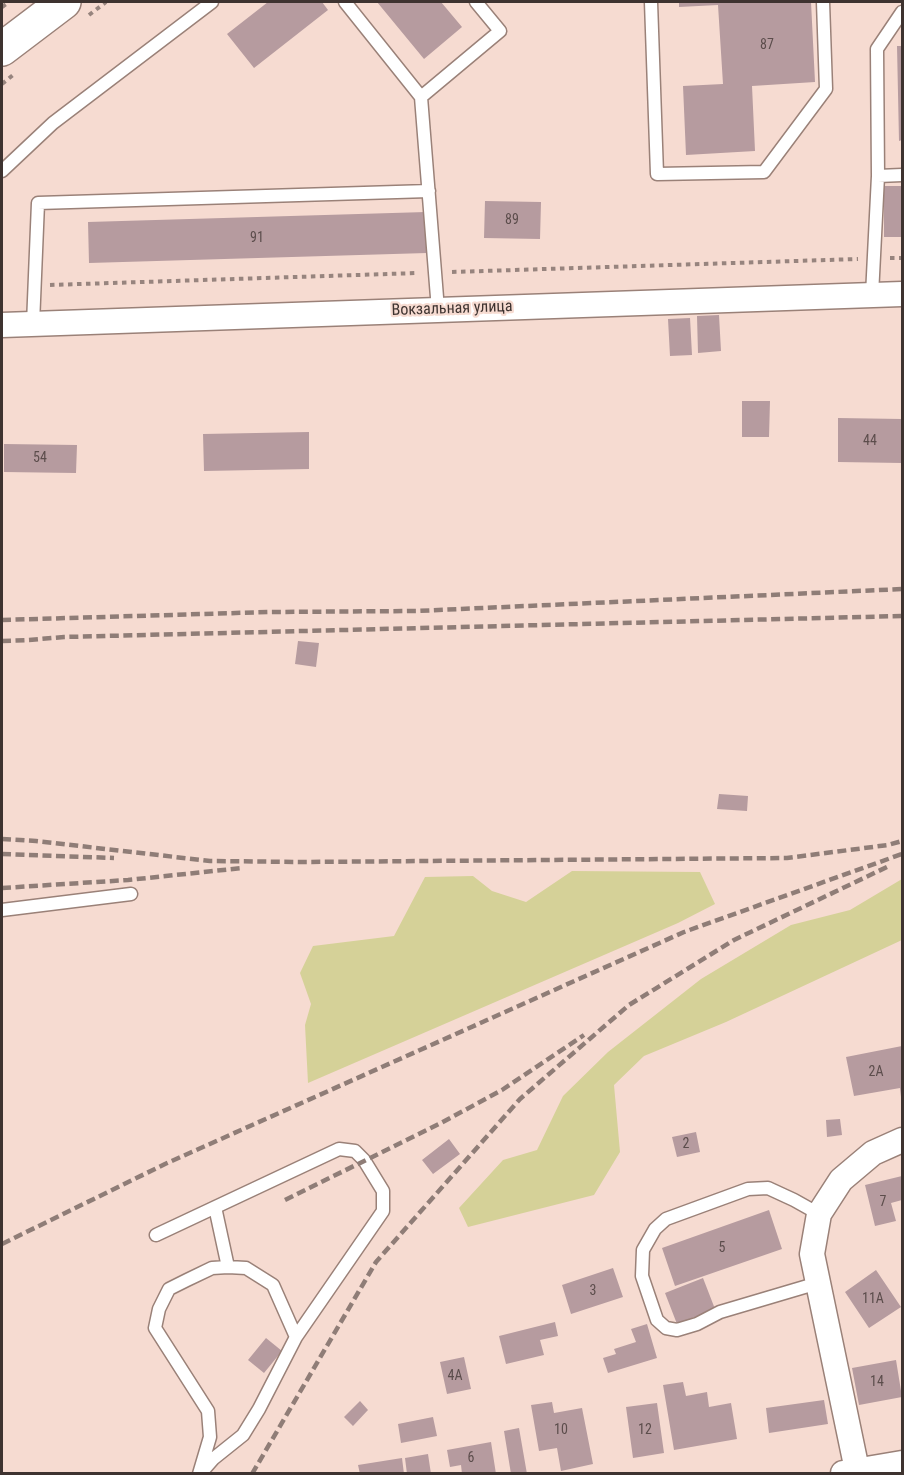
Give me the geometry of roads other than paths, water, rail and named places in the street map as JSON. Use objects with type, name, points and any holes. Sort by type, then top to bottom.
[{"type":"main road","points":[[2,49],[64,2]]},
{"type":"street","name":"Вокзальная улица","points":[[2,325],[903,294]]},
{"type":"street","points":[[903,1140],[873,1153],[841,1180],[819,1214],[812,1254],[849,1472],[903,1463]]},
{"type":"lane","points":[[2,171],[53,123],[212,2]]},
{"type":"lane","points":[[345,2],[421,97],[438,310]]},
{"type":"lane","points":[[421,97],[500,31],[476,2]]},
{"type":"lane","points":[[651,2],[657,174],[764,172],[826,88],[823,2]]},
{"type":"lane","points":[[872,295],[878,176],[877,49],[903,12]]},
{"type":"lane","points":[[878,176],[903,176]]},
{"type":"lane","points":[[33,324],[38,203],[429,191]]},
{"type":"lane","points":[[2,910],[131,894]]},
{"type":"lane","points":[[156,1235],[339,1149],[355,1151],[364,1160],[383,1191],[383,1211],[296,1337],[243,1435],[199,1473]]},
{"type":"lane","points":[[818,1283],[720,1312],[697,1324],[677,1330],[666,1328],[657,1320],[642,1276],[643,1250],[655,1229],[666,1219],[748,1189],[768,1188],[819,1214]]},
{"type":"lane","points":[[215,1207],[228,1267]]},
{"type":"lane","points":[[199,1473],[210,1437],[208,1411],[155,1328],[159,1309],[169,1289],[212,1268],[246,1268],[273,1285],[296,1337]]},
{"type":"railway","points":[[2,620],[269,612],[416,611],[902,589]]},
{"type":"railway","points":[[2,641],[64,637],[902,616]]},
{"type":"railway","points":[[2,839],[210,861],[304,862],[787,858],[888,845],[902,841]]},
{"type":"railway","points":[[2,854],[114,858]]},
{"type":"railway","points":[[2,1244],[165,1164],[684,932],[902,854]]},
{"type":"railway","points":[[252,1474],[376,1262],[520,1099],[629,1005],[734,940],[889,866]]},
{"type":"railway","points":[[2,888],[128,880],[242,868]]},
{"type":"railway","points":[[285,1200],[441,1123],[502,1090],[584,1035]]}]
